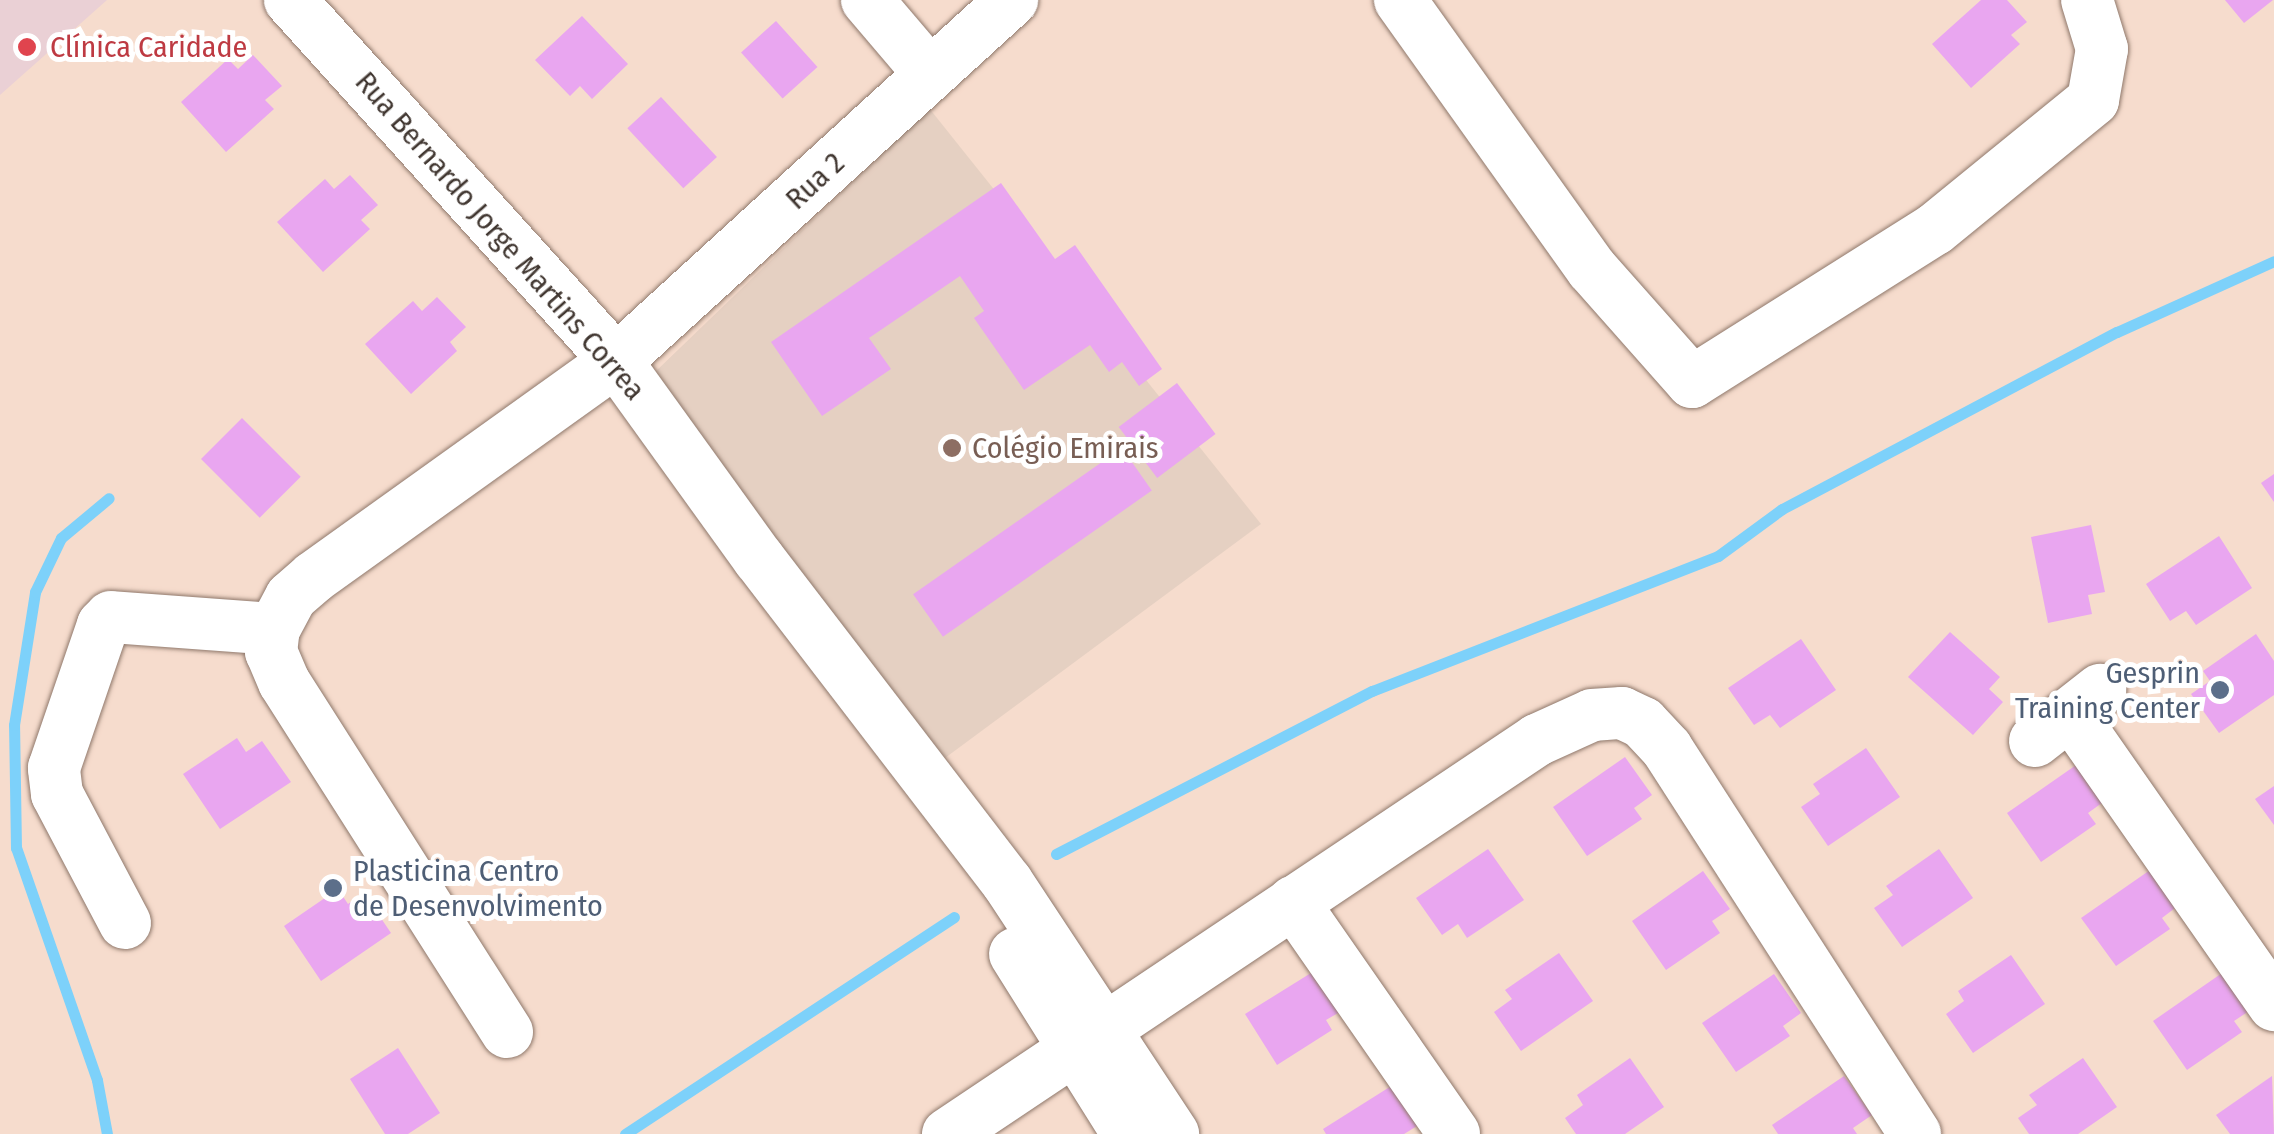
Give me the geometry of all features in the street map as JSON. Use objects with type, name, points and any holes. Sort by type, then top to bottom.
[{"type":"street","name":"Rua Bernardo Jorge Martins Correa","points":[[290,0],[616,361],[880,719],[1087,1040],[1128,1134]]},
{"type":"street","points":[[867,0],[930,74]]},
{"type":"street","name":"Rua 2","points":[[274,629],[291,596],[314,577],[616,361],[1012,0]]},
{"type":"street","points":[[1400,0],[1592,269],[1692,382],[1935,229],[2093,100],[2102,50],[2087,0]]},
{"type":"street","points":[[125,922],[57,794],[54,768],[102,625],[112,617],[274,629],[271,652],[284,682],[507,1032]]},
{"type":"street","points":[[948,1134],[1537,740],[1592,715],[1622,713],[1644,724],[1667,749],[1914,1134]]},
{"type":"street","points":[[2069,715],[2274,1005]]},
{"type":"street","points":[[1293,902],[1454,1134]]},
{"type":"street","name":"Rua Bernardo Jorge Martins Correa","points":[[1087,1040],[1173,1134]]},
{"type":"shaded area","name":"Clínica Caridade","points":[[0,0],[107,0],[0,95]]},
{"type":"shaded area","name":"Colégio Emirais","points":[[929,108],[1261,524],[918,778],[654,373]]},
{"type":"building","points":[[1981,0],[2007,0],[2027,22],[2011,35],[2020,44],[1971,88],[1932,44]]},
{"type":"building","points":[[2225,0],[2273,0],[2244,23]]},
{"type":"building","points":[[582,16],[628,64],[592,99],[580,86],[570,96],[535,60]]},
{"type":"building","points":[[776,21],[817,67],[783,99],[741,52]]},
{"type":"building","points":[[253,55],[282,86],[265,100],[274,109],[226,152],[181,102],[228,59],[238,69]]},
{"type":"building","points":[[661,97],[717,157],[683,188],[627,128]]},
{"type":"building","points":[[350,175],[378,205],[361,220],[370,229],[323,272],[277,222],[325,179],[334,189]]},
{"type":"building","points":[[1001,183],[1055,259],[1075,245],[1162,369],[1139,386],[1122,362],[1109,372],[1090,345],[1024,390],[974,318],[984,311],[960,276],[869,338],[891,369],[822,416],[771,342]]},
{"type":"building","points":[[437,297],[466,327],[450,342],[457,351],[411,394],[365,344],[413,301],[422,311]]},
{"type":"building","points":[[1177,383],[1216,434],[1157,478],[1119,427]]},
{"type":"building","points":[[242,418],[301,477],[260,518],[201,459]]},
{"type":"building","points":[[1122,448],[1152,491],[943,637],[913,594]]},
{"type":"building","points":[[2274,474],[2274,502],[2261,483]]},
{"type":"building","points":[[2091,525],[2105,592],[2088,595],[2092,614],[2048,623],[2031,537]]},
{"type":"building","points":[[2219,536],[2252,588],[2196,625],[2186,611],[2170,621],[2146,584]]},
{"type":"building","points":[[1950,632],[2000,677],[1989,689],[2003,702],[1973,735],[1908,677]]},
{"type":"building","points":[[2256,634],[2274,661],[2274,695],[2219,733],[2191,694],[2210,681],[2203,671]]},
{"type":"building","points":[[1801,639],[1836,690],[1780,728],[1770,715],[1754,725],[1728,688]]},
{"type":"building","points":[[237,738],[246,752],[262,741],[291,782],[220,829],[183,774]]},
{"type":"building","points":[[1866,748],[1900,797],[1828,846],[1801,807],[1820,794],[1813,784]]},
{"type":"building","points":[[1625,757],[1652,795],[1634,808],[1642,819],[1587,856],[1553,807]]},
{"type":"building","points":[[2079,763],[2106,800],[2088,813],[2096,824],[2041,862],[2007,813]]},
{"type":"building","points":[[2274,786],[2274,825],[2255,799]]},
{"type":"building","points":[[1488,849],[1524,900],[1467,938],[1458,924],[1442,935],[1416,898]]},
{"type":"building","points":[[1939,849],[1973,898],[1902,947],[1874,908],[1893,895],[1886,886]]},
{"type":"building","points":[[2153,868],[2179,905],[2162,918],[2170,929],[2116,966],[2081,918]]},
{"type":"building","points":[[1703,871],[1730,909],[1712,921],[1720,933],[1666,970],[1632,921]]},
{"type":"building","points":[[338,889],[348,904],[364,893],[391,933],[321,981],[284,926]]},
{"type":"building","points":[[1559,953],[1593,1001],[1521,1051],[1494,1012],[1512,999],[1505,990]]},
{"type":"building","points":[[2011,955],[2045,1004],[1973,1053],[1946,1014],[1964,1001],[1958,991]]},
{"type":"building","points":[[1319,968],[1345,1009],[1326,1020],[1332,1030],[1277,1065],[1245,1014]]},
{"type":"building","points":[[2225,971],[2252,1009],[2234,1021],[2242,1032],[2187,1070],[2153,1021]]},
{"type":"building","points":[[1774,974],[1801,1013],[1783,1026],[1790,1036],[1736,1072],[1702,1023]]},
{"type":"building","points":[[398,1048],[440,1113],[408,1134],[385,1134],[350,1079]]},
{"type":"building","points":[[1630,1058],[1664,1107],[1625,1134],[1576,1134],[1565,1118],[1583,1105],[1577,1095]]},
{"type":"building","points":[[2083,1058],[2117,1107],[2078,1134],[2029,1134],[2018,1118],[2037,1105],[2029,1095]]},
{"type":"building","points":[[1844,1076],[1872,1115],[1853,1128],[1857,1134],[1778,1134],[1772,1125]]},
{"type":"building","points":[[2272,1076],[2274,1134],[2230,1134],[2216,1115]]},
{"type":"building","points":[[1396,1083],[1422,1123],[1404,1134],[1326,1134],[1323,1129]]},
{"type":"waterway","points":[[1056,854],[1372,691],[1718,556],[1782,509],[2117,332],[2274,261]]},
{"type":"waterway","points":[[107,1134],[97,1080],[16,848],[14,725],[35,592],[61,538],[109,498]]},
{"type":"waterway","points":[[625,1134],[954,917]]},
{"type":"place","name":"Clínica Caridade","points":[[27,47]]},
{"type":"place","name":"Colégio Emirais","points":[[952,448]]},
{"type":"place","name":"Gesprin Training Center","points":[[2220,690]]},
{"type":"place","name":"Plasticina Centro de Desenvolvimento","points":[[333,888]]}]
